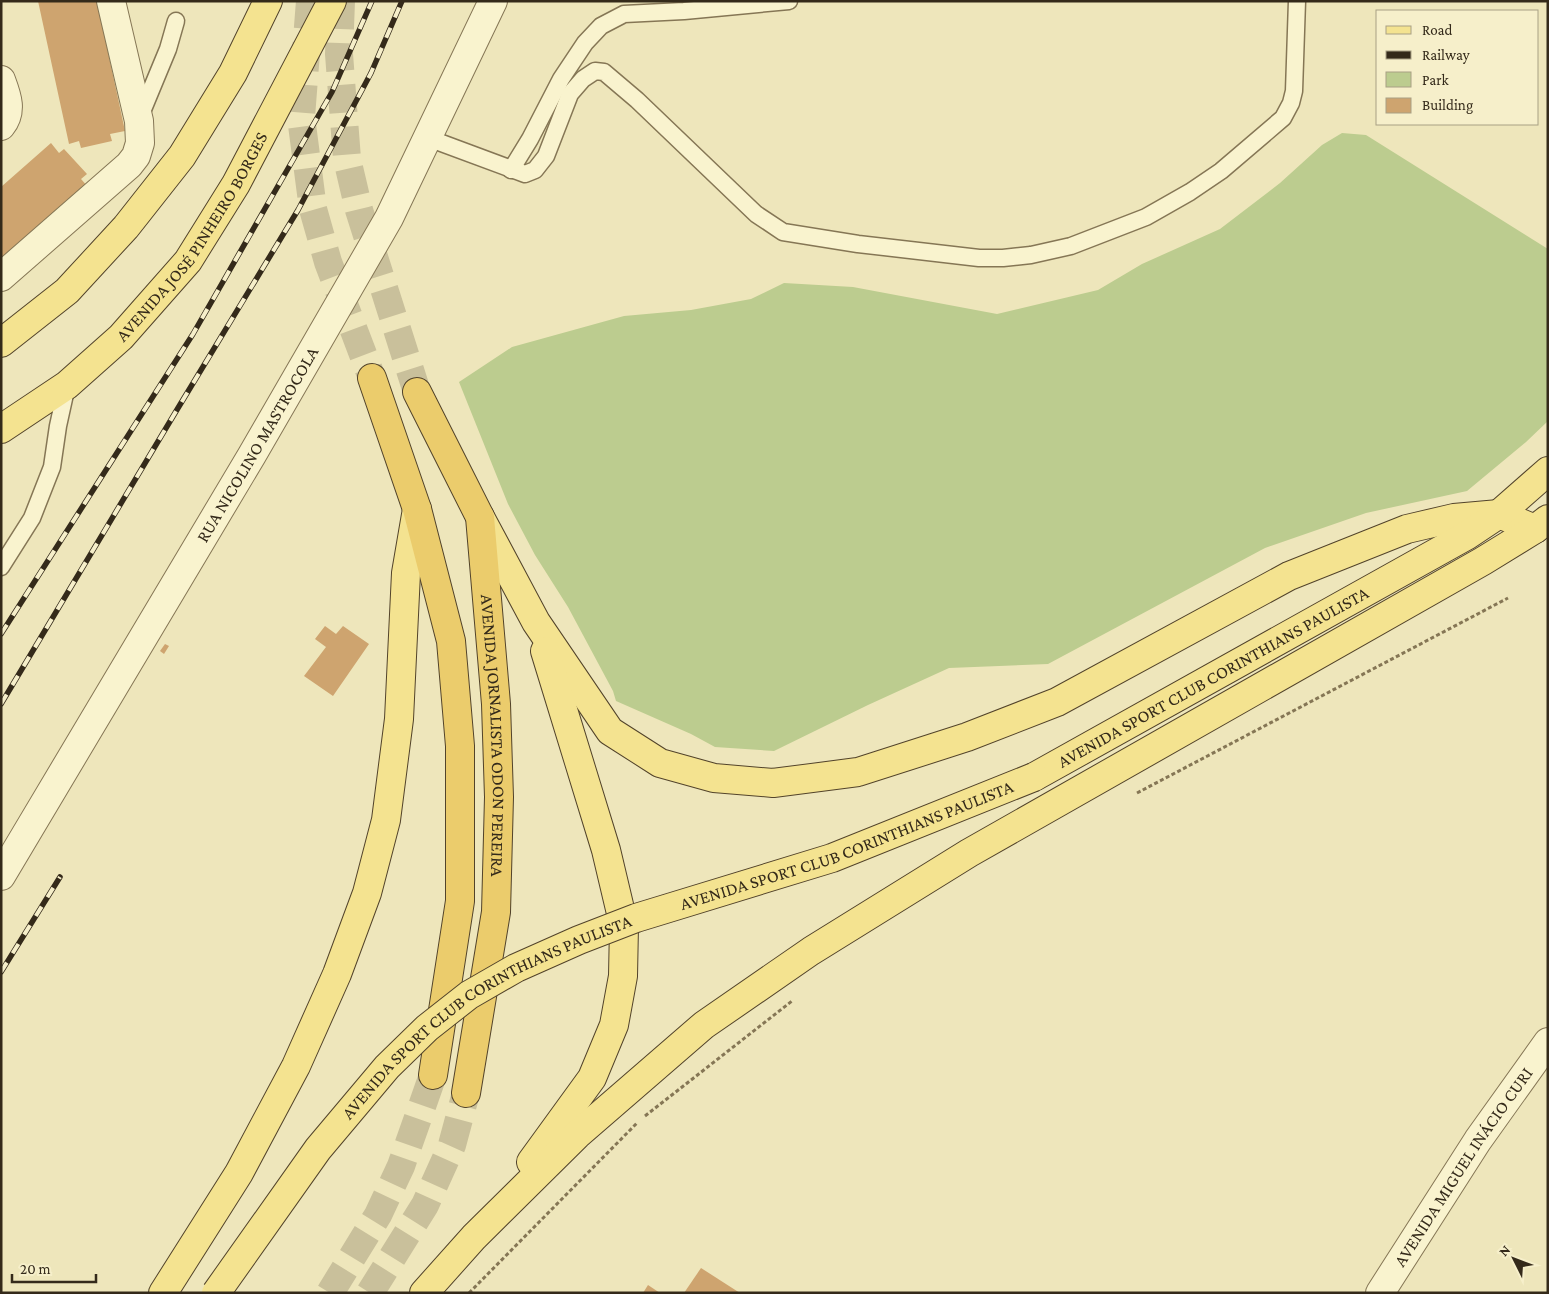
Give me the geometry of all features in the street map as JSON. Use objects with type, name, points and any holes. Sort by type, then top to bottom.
[{"type":"highway","name":"AVENIDA JORNALISTA ODON PEREIRA","points":[[372,378],[417,510],[451,641],[460,746],[460,901],[434,1075]]},
{"type":"highway","name":"AVENIDA JORNALISTA ODON PEREIRA","points":[[417,392],[480,517],[496,704],[499,797],[496,912],[466,1092]]},
{"type":"main road","points":[[1,343],[67,291],[126,227],[182,156],[233,73],[268,1]]},
{"type":"main road","name":"AVENIDA JOSÉ PINHEIRO BORGES","points":[[1,429],[67,385],[121,337],[188,260],[236,184],[332,1]]},
{"type":"main road","name":"AVENIDA SPORT CLUB CORINTHIANS PAULISTA","points":[[216,1293],[318,1149],[386,1067],[427,1028],[469,995],[516,968],[579,940],[636,918],[832,858],[1034,776],[1466,536],[1499,514],[1548,471]]},
{"type":"main road","points":[[163,1293],[239,1173],[296,1066],[337,974],[366,893],[386,820],[399,719],[406,573],[417,510]]},
{"type":"main road","points":[[480,517],[536,622],[610,730],[660,763],[714,778],[773,783],[858,772],[967,737],[1057,702],[1290,576],[1407,529],[1454,518],[1499,514],[1544,530]]},
{"type":"main road","name":"AVENIDA SPORT CLUB CORINTHIANS PAULISTA","points":[[424,1293],[474,1237],[577,1135],[704,1024],[811,952],[969,853],[1426,594],[1544,530]]},
{"type":"main road","points":[[474,1237],[592,1078],[614,1025],[623,976],[624,926],[606,850],[536,622]]},
{"type":"street","points":[[1,277],[129,165],[136,156],[140,143],[139,121],[111,1]]},
{"type":"street","name":"RUA NICOLINO MASTROCOLA","points":[[1,876],[252,455],[384,227],[492,1]]},
{"type":"street","points":[[1,80],[9,110],[6,120],[1,126]]},
{"type":"street","name":"AVENIDA MIGUEL INÁCIO CURI","points":[[1380,1293],[1478,1140],[1548,1042]]},
{"type":"lane","points":[[511,170],[530,139],[561,79],[585,43],[601,26],[624,14],[684,11],[790,1]]},
{"type":"lane","points":[[428,138],[525,174],[535,170],[546,156],[570,94],[583,79],[596,71],[604,72],[637,100],[756,214],[782,232],[858,244],[969,257],[1003,258],[1031,255],[1071,246],[1146,217],[1221,172],[1283,118],[1294,91],[1297,1]]},
{"type":"lane","points":[[139,121],[168,49],[176,21]]},
{"type":"lane","points":[[1,567],[32,518],[52,467],[67,385]]},
{"type":"path","points":[[1130,796],[1508,598]]},
{"type":"path","points":[[469,1293],[639,1121],[794,999]]},
{"type":"green space","points":[[1342,133],[1366,135],[1548,249],[1548,421],[1526,442],[1467,491],[1366,513],[1265,548],[1048,664],[949,668],[774,751],[715,747],[691,734],[616,701],[613,691],[568,607],[535,555],[508,504],[459,382],[512,347],[624,316],[691,310],[751,299],[784,283],[853,287],[997,314],[1098,290],[1142,264],[1220,229],[1280,183],[1322,145]]},
{"type":"building","points":[[38,1],[97,1],[125,131],[110,134],[112,141],[81,148],[79,141],[69,144]]},
{"type":"building","points":[[51,143],[59,153],[64,149],[87,174],[81,179],[88,187],[1,263],[1,187]]},
{"type":"building","points":[[325,626],[336,634],[343,626],[369,644],[333,696],[304,676],[326,647],[315,639]]},
{"type":"building","points":[[165,644],[169,646],[164,654],[160,651]]},
{"type":"building","points":[[701,1268],[740,1293],[684,1293]]},
{"type":"building","points":[[648,1285],[660,1293],[643,1293]]},
{"type":"tunnel","points":[[310,1],[301,117],[313,209],[328,262],[372,378]]},
{"type":"tunnel","points":[[341,1],[339,54],[347,159],[359,210],[417,392]]},
{"type":"tunnel","points":[[330,1293],[378,1215],[401,1166],[433,1075]]},
{"type":"tunnel","points":[[370,1293],[425,1205],[452,1145],[466,1093]]},
{"type":"railway","points":[[1,634],[193,334],[332,92],[372,1]]},
{"type":"railway","points":[[1,704],[298,210],[371,73],[402,1]]},
{"type":"railway","points":[[1,972],[60,877]]}]
